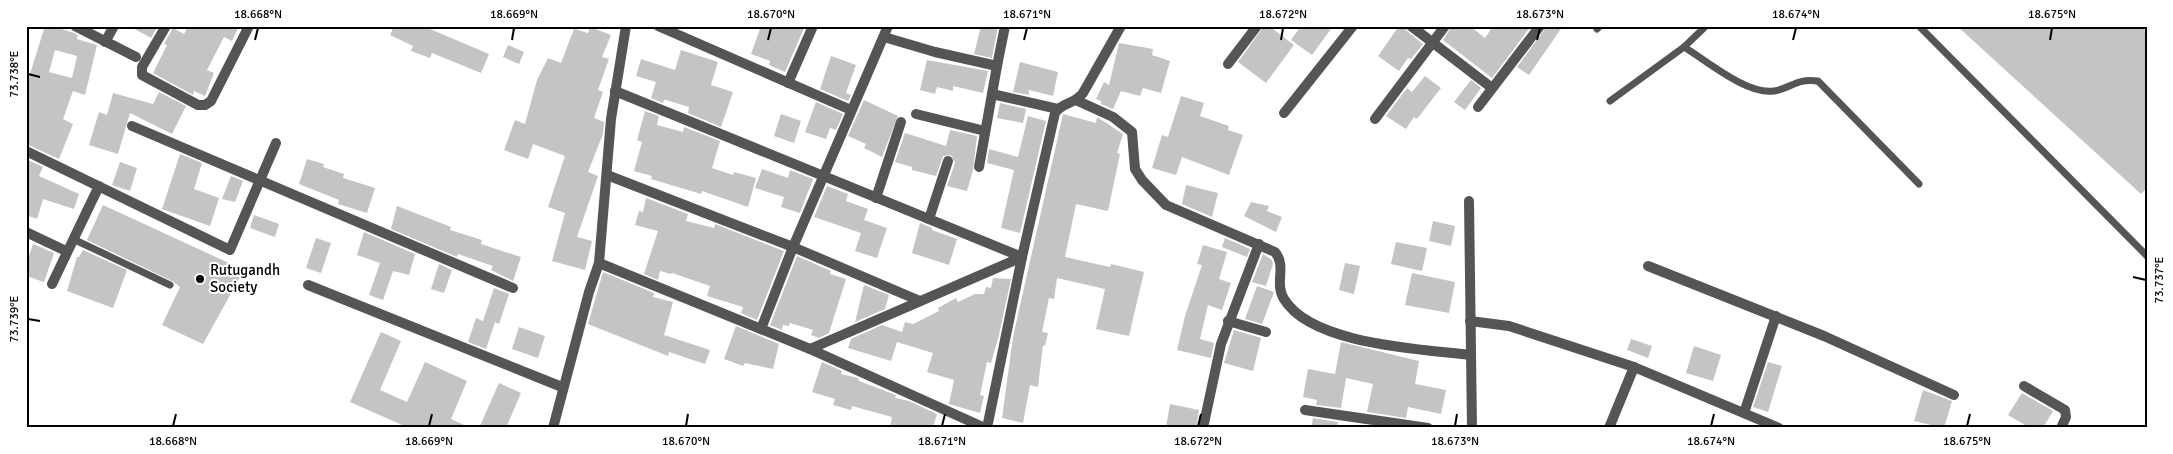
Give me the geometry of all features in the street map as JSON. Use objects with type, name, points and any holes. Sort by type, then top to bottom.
[{"type":"street","points":[[75,26],[136,57]]},
{"type":"street","points":[[106,42],[114,26]]},
{"type":"street","points":[[166,26],[142,67],[142,75],[198,105],[205,105],[211,101],[249,26]]},
{"type":"street","points":[[553,428],[562,387],[599,263],[615,90],[626,26]]},
{"type":"street","points":[[658,26],[851,110]]},
{"type":"street","points":[[788,82],[814,26]]},
{"type":"street","points":[[761,329],[793,247],[888,26]]},
{"type":"street","points":[[979,167],[1005,26]]},
{"type":"street","points":[[992,94],[1058,108],[1078,100],[1121,26]]},
{"type":"street","points":[[1228,64],[1257,26]]},
{"type":"street","points":[[1284,113],[1353,26]]},
{"type":"street","points":[[1411,26],[1492,88]]},
{"type":"street","points":[[1375,119],[1445,26]]},
{"type":"street","points":[[1478,107],[1540,26]]},
{"type":"street","points":[[884,36],[935,52],[997,66]]},
{"type":"street","points":[[615,90],[1022,257]]},
{"type":"street","points":[[1078,100],[1113,117],[1132,132],[1135,169],[1142,180],[1166,205],[1269,248],[1280,258],[1282,270],[1279,281],[1283,298],[1302,317],[1353,338],[1380,344],[1471,355]]},
{"type":"street","points":[[599,263],[810,349],[986,428],[1022,257],[1053,121],[1058,108]]},
{"type":"street","points":[[916,114],[986,131]]},
{"type":"street","points":[[876,198],[901,122]]},
{"type":"street","points":[[132,126],[513,288]]},
{"type":"street","points":[[26,151],[230,250],[276,143]]},
{"type":"street","points":[[929,219],[948,161]]},
{"type":"street","points":[[606,175],[793,247],[920,302]]},
{"type":"street","points":[[52,284],[66,251],[99,186]]},
{"type":"street","points":[[1468,202],[1472,428]]},
{"type":"street","points":[[26,232],[66,251]]},
{"type":"street","points":[[1203,428],[1221,344],[1228,321],[1259,244]]},
{"type":"street","points":[[810,349],[1022,257]]},
{"type":"street","points":[[1648,266],[1776,316],[1914,375],[1954,396]]},
{"type":"street","points":[[308,285],[562,387]]},
{"type":"street","points":[[1744,413],[1776,316]]},
{"type":"street","points":[[1228,321],[1266,332]]},
{"type":"street","points":[[1470,322],[1510,326],[1634,367],[1779,428]]},
{"type":"street","points":[[1609,428],[1634,367]]},
{"type":"street","points":[[2024,386],[2066,410],[2066,417],[2061,428]]},
{"type":"street","points":[[1305,410],[1428,428]]},
{"type":"lane","points":[[1610,101],[1684,47],[1706,26]]},
{"type":"lane","points":[[1919,26],[2147,256]]},
{"type":"lane","points":[[1684,47],[1748,87],[1761,91],[1774,91],[1804,79],[1818,81],[1919,184]]},
{"type":"lane","points":[[73,239],[170,285]]},
{"type":"building","points":[[45,26],[53,26],[74,33],[78,35],[77,39],[97,45],[85,95],[73,91],[63,119],[73,124],[59,159],[26,144],[26,76],[29,77]],"holes":[[[55,50],[77,56],[72,78],[49,72]]]},
{"type":"building","points":[[129,26],[158,26],[151,38]]},
{"type":"building","points":[[188,26],[239,26],[232,41],[224,37],[207,70],[214,73],[205,96],[194,91],[193,95],[153,73],[167,45],[164,44],[173,28],[184,34]]},
{"type":"building","points":[[394,26],[423,26],[489,54],[481,73],[432,53],[430,58],[411,51],[413,46],[390,35]]},
{"type":"building","points":[[761,26],[805,26],[785,72],[769,65],[770,61],[751,54]]},
{"type":"building","points":[[981,26],[998,26],[992,58],[974,54]]},
{"type":"building","points":[[1264,26],[1269,26],[1294,45],[1266,83],[1238,62]]},
{"type":"building","points":[[1301,26],[1333,26],[1312,55],[1291,40]]},
{"type":"building","points":[[1399,26],[1404,26],[1407,31],[1423,44],[1411,59],[1408,58],[1399,71],[1378,56]]},
{"type":"building","points":[[1452,26],[1470,26],[1485,38],[1493,26],[1531,26],[1492,78],[1443,40]]},
{"type":"building","points":[[1547,26],[1563,26],[1529,75],[1517,67]]},
{"type":"building","points":[[1957,26],[2141,26],[2147,33],[2147,188],[2141,194]]},
{"type":"building","points":[[590,27],[611,35],[602,57],[609,59],[598,90],[603,92],[594,118],[604,122],[603,134],[588,172],[598,176],[577,237],[592,241],[585,270],[552,261],[565,213],[548,207],[565,156],[533,144],[528,159],[504,150],[515,120],[525,124],[537,80],[548,58],[561,63],[574,29],[588,33]]},
{"type":"building","points":[[1119,43],[1153,49],[1152,55],[1170,61],[1161,93],[1143,88],[1140,96],[1121,91],[1113,109],[1101,104],[1101,101],[1096,99],[1104,82],[1109,85]]},
{"type":"building","points":[[508,45],[524,52],[519,64],[503,57]]},
{"type":"building","points":[[681,50],[718,62],[711,85],[733,92],[721,127],[688,113],[689,107],[666,100],[663,103],[651,98],[656,82],[636,76],[641,59],[675,70]]},
{"type":"building","points":[[831,56],[856,65],[846,93],[851,95],[848,101],[820,89]]},
{"type":"building","points":[[927,60],[988,71],[983,93],[953,86],[953,91],[937,87],[935,94],[920,90]]},
{"type":"building","points":[[1020,62],[1058,72],[1053,96],[1029,90],[1029,95],[1013,92]]},
{"type":"building","points":[[1425,76],[1441,88],[1417,119],[1414,117],[1406,129],[1386,116],[1407,88],[1412,92]]},
{"type":"building","points":[[1471,80],[1481,88],[1465,110],[1454,102]]},
{"type":"building","points":[[159,92],[186,106],[172,134],[130,113],[118,154],[89,145],[99,112],[107,115],[113,93],[153,104]]},
{"type":"building","points":[[1181,96],[1204,103],[1200,116],[1229,126],[1228,130],[1243,135],[1229,175],[1182,157],[1176,175],[1152,168],[1162,135],[1168,137]]},
{"type":"building","points":[[864,100],[898,116],[882,157],[864,148],[866,144],[848,136]]},
{"type":"building","points":[[816,102],[843,114],[836,130],[830,128],[826,139],[805,132]]},
{"type":"building","points":[[1000,103],[1026,109],[1023,123],[997,118]]},
{"type":"building","points":[[645,111],[659,116],[657,125],[683,132],[684,127],[720,141],[712,168],[733,175],[734,172],[756,178],[748,207],[702,191],[701,194],[651,179],[652,176],[634,171],[642,142],[637,140]]},
{"type":"building","points":[[781,114],[801,121],[794,143],[774,136]]},
{"type":"building","points":[[1063,114],[1096,123],[1097,117],[1123,134],[1117,153],[1120,154],[1108,211],[1076,204],[1065,257],[1110,267],[1111,264],[1144,272],[1129,336],[1096,329],[1105,289],[1057,278],[1054,299],[1049,298],[1042,332],[1048,333],[1045,346],[1043,345],[1038,387],[1030,385],[1023,423],[1002,418],[1013,337]]},
{"type":"building","points":[[1028,116],[1046,121],[1020,233],[1001,228],[1014,170],[987,163],[989,149],[1018,157]]},
{"type":"building","points":[[950,130],[977,136],[973,170],[967,191],[947,186],[955,163],[951,155],[943,156],[936,176],[912,170],[912,167],[895,162],[905,133],[946,146]]},
{"type":"building","points":[[180,154],[202,163],[194,189],[219,198],[210,226],[162,209]]},
{"type":"building","points":[[26,159],[43,167],[39,176],[79,194],[74,209],[43,199],[37,219],[26,215]]},
{"type":"building","points":[[307,159],[324,164],[323,167],[344,174],[343,178],[375,188],[367,213],[338,204],[339,200],[299,184]]},
{"type":"building","points":[[120,162],[137,168],[130,191],[112,185]]},
{"type":"building","points":[[762,169],[788,178],[790,170],[813,179],[800,213],[781,207],[784,197],[755,188]]},
{"type":"building","points":[[231,176],[243,181],[235,202],[222,199]]},
{"type":"building","points":[[1186,185],[1218,193],[1212,217],[1182,204]]},
{"type":"building","points":[[827,186],[848,194],[846,201],[868,209],[864,220],[887,228],[877,258],[855,251],[861,233],[814,217]]},
{"type":"building","points":[[646,198],[688,214],[686,221],[714,228],[715,224],[784,251],[757,320],[741,313],[743,307],[707,296],[710,286],[672,273],[660,271],[658,280],[644,274],[658,231],[635,225],[639,211],[643,212]]},
{"type":"building","points":[[1251,202],[1269,206],[1267,211],[1282,217],[1276,232],[1244,216]]},
{"type":"building","name":"Rutugandh Society","points":[[103,205],[244,270],[203,344],[162,325],[180,287],[174,282],[87,240]]},
{"type":"building","points":[[397,206],[451,227],[450,230],[482,240],[481,244],[521,257],[513,281],[491,270],[493,266],[458,254],[457,257],[391,229]]},
{"type":"building","points":[[254,215],[279,224],[275,237],[250,228]]},
{"type":"building","points":[[1433,221],[1455,226],[1451,246],[1429,241]]},
{"type":"building","points":[[920,223],[932,228],[932,230],[957,239],[949,265],[912,253]]},
{"type":"building","points":[[364,232],[415,254],[409,275],[393,271],[383,300],[369,295],[380,263],[357,255]]},
{"type":"building","points":[[316,238],[331,243],[321,273],[306,268]]},
{"type":"building","points":[[1225,238],[1250,249],[1247,257],[1222,247]]},
{"type":"building","points":[[1396,242],[1427,248],[1422,271],[1391,264]]},
{"type":"building","points":[[33,244],[54,253],[44,282],[26,276],[26,264]]},
{"type":"building","points":[[1203,245],[1227,252],[1219,279],[1231,283],[1222,310],[1208,305],[1200,339],[1214,343],[1211,358],[1177,350],[1185,316],[1202,265],[1197,264]]},
{"type":"building","points":[[83,250],[127,270],[113,308],[67,291],[77,257],[79,257]]},
{"type":"building","points":[[1263,254],[1272,260],[1273,264],[1266,286],[1252,282]]},
{"type":"building","points":[[797,256],[831,271],[830,274],[846,279],[829,333],[819,338],[811,335],[813,330],[790,323],[789,326],[783,325],[782,330],[770,325]]},
{"type":"building","points":[[1345,263],[1360,266],[1354,294],[1339,290]]},
{"type":"building","points":[[439,264],[452,270],[444,293],[431,289]]},
{"type":"building","points":[[603,272],[654,293],[653,297],[673,302],[664,335],[710,350],[705,364],[669,352],[668,356],[588,324]]},
{"type":"building","points":[[1412,273],[1455,282],[1449,313],[1405,305]]},
{"type":"building","points":[[993,278],[1011,279],[991,363],[987,362],[980,395],[984,396],[980,413],[949,404],[954,380],[927,372],[933,353],[897,342],[891,361],[848,348],[851,339],[882,325],[902,332],[905,322],[913,324],[939,311],[938,308],[956,298],[958,302],[975,294],[984,294],[986,287],[991,288]]},
{"type":"building","points":[[864,285],[889,295],[885,309],[855,322]]},
{"type":"building","points":[[1257,286],[1274,292],[1262,324],[1245,319]]},
{"type":"building","points":[[494,288],[509,294],[499,324],[495,322],[486,349],[468,342],[476,318],[483,321]]},
{"type":"building","points":[[736,326],[779,344],[773,369],[745,363],[743,366],[724,359]]},
{"type":"building","points":[[519,327],[545,336],[538,358],[512,349]]},
{"type":"building","points":[[1234,330],[1261,338],[1253,371],[1224,363]]},
{"type":"building","points":[[381,332],[401,341],[380,390],[407,402],[425,362],[467,381],[451,419],[471,428],[409,428],[350,402]]},
{"type":"building","points":[[1631,339],[1652,346],[1648,358],[1627,350]]},
{"type":"building","points":[[1341,342],[1419,361],[1415,384],[1446,390],[1441,414],[1408,407],[1406,418],[1367,412],[1373,384],[1346,378],[1341,408],[1316,405],[1317,400],[1303,397],[1308,369],[1335,374]]},
{"type":"building","points":[[1694,346],[1721,355],[1713,381],[1686,373]]},
{"type":"building","points":[[822,362],[842,371],[841,374],[858,378],[859,381],[896,395],[895,398],[909,401],[937,414],[933,428],[890,428],[892,417],[852,406],[851,410],[833,405],[835,399],[812,392]]},
{"type":"building","points":[[1768,362],[1782,366],[1768,412],[1753,407]]},
{"type":"building","points":[[499,383],[521,393],[506,428],[479,428]]},
{"type":"building","points":[[1923,390],[1952,401],[1944,428],[1914,421]]},
{"type":"building","points":[[2022,393],[2053,411],[2043,428],[2030,428],[2008,415]]},
{"type":"building","points":[[1170,404],[1199,410],[1196,428],[1166,428]]},
{"type":"building","points":[[1313,418],[1338,422],[1337,428],[1311,428]]},
{"type":"place","name":"Rutugandh Society","points":[[200,279]]}]
